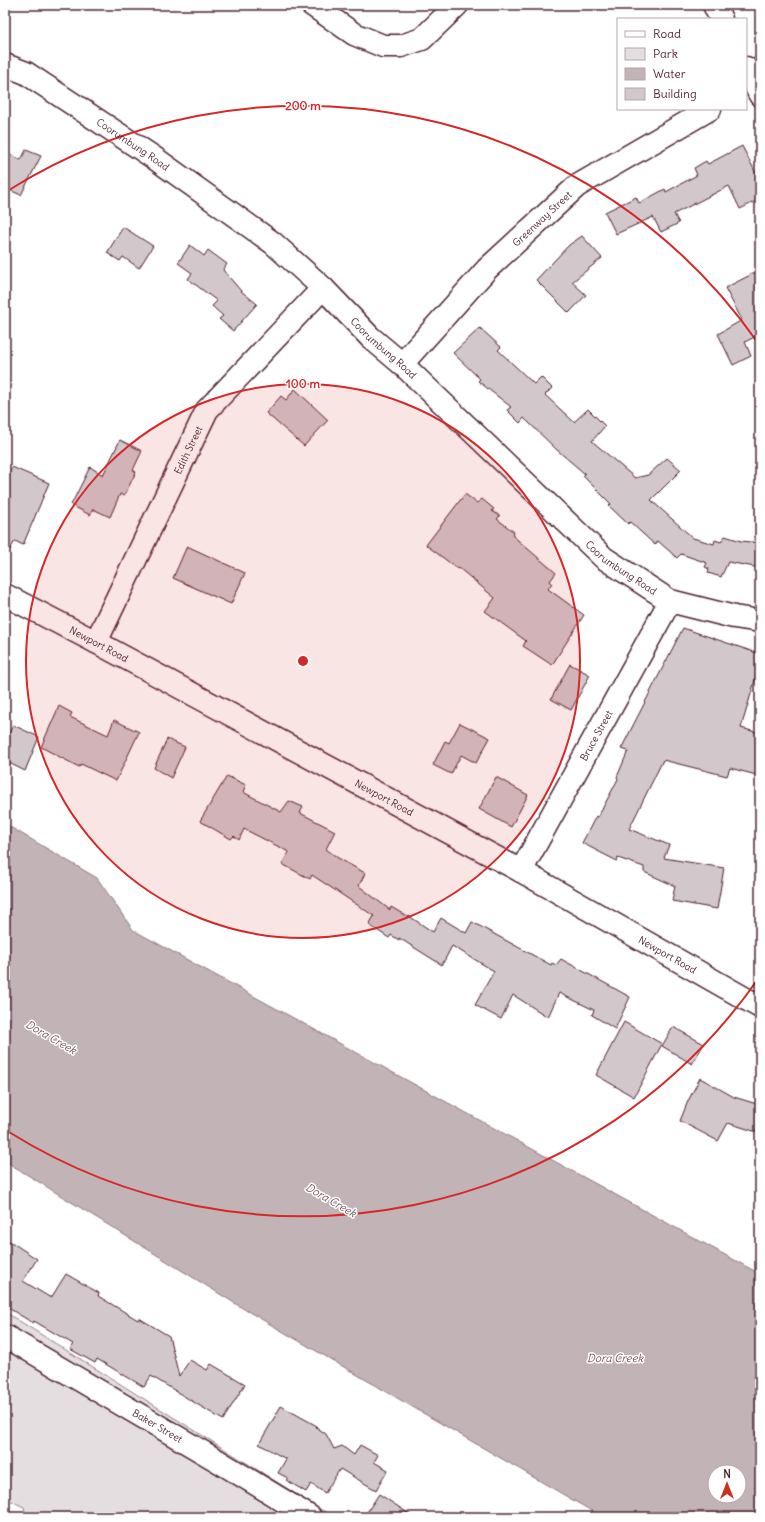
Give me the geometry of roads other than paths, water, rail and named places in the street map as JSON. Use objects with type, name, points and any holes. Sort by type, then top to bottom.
[{"type":"street","points":[[312,5],[354,34],[383,46],[401,46],[422,39],[457,5]]},
{"type":"street","points":[[714,5],[720,18]]},
{"type":"street","name":"Coorumbung Road","points":[[5,65],[26,73],[153,157],[272,243],[323,288],[370,337],[402,364],[604,558],[670,600],[760,621]]},
{"type":"street","name":"Greenway Street","points":[[402,364],[487,269],[577,186],[708,110]]},
{"type":"street","name":"Edith Street","points":[[96,642],[207,410],[323,288]]},
{"type":"street","name":"Newport Road","points":[[5,595],[96,642],[521,871],[760,1007]]},
{"type":"street","name":"Bruce Street","points":[[521,871],[670,600]]},
{"type":"street","name":"Baker Street","points":[[5,1336],[218,1461],[310,1517]]},
{"type":"water","name":"Dora Creek","points":[[5,824],[97,878],[133,930],[760,1274],[760,1517],[602,1517],[244,1309],[5,1161]]}]
